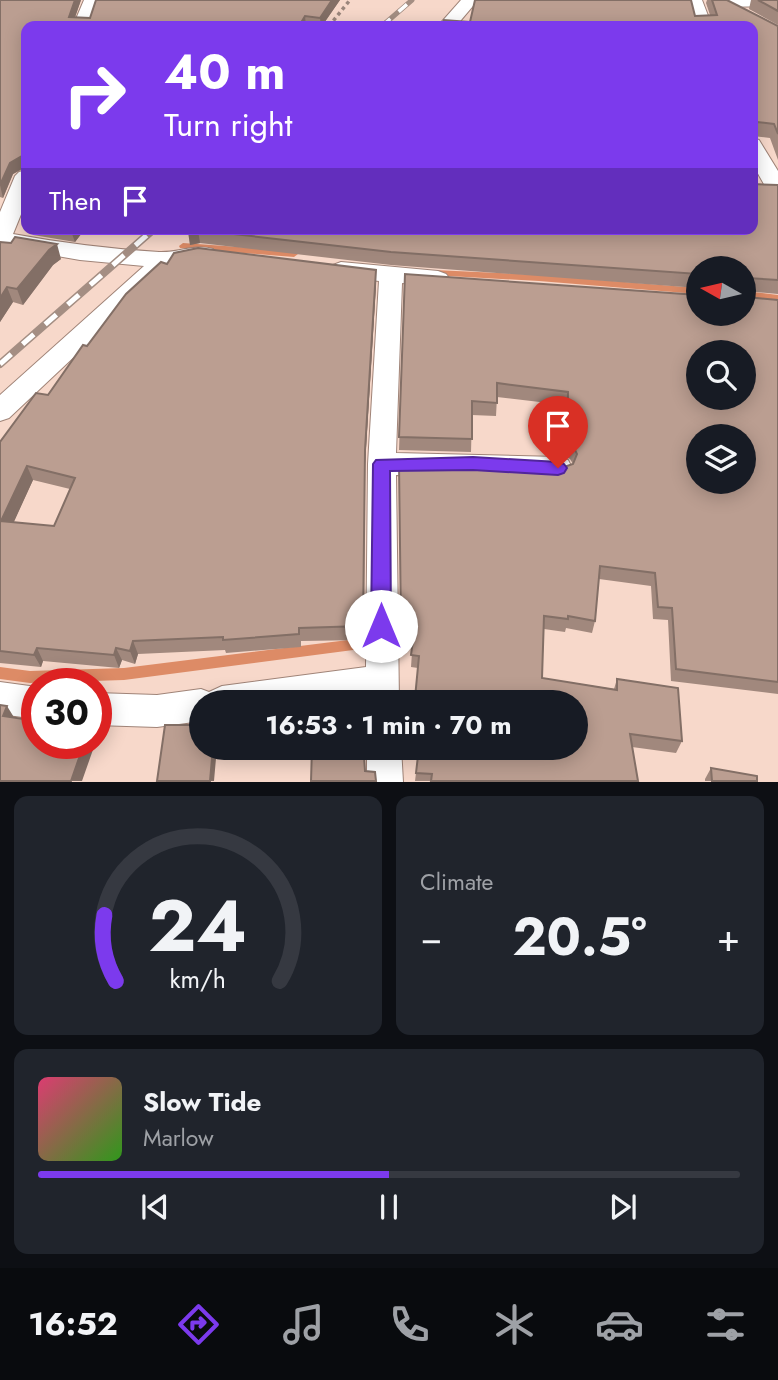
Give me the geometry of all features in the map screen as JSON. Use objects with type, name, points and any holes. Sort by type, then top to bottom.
[{"type":"street","points":[[84,21],[92,0]]},
{"type":"street","points":[[452,21],[471,0]]},
{"type":"street","points":[[694,0],[701,21]]},
{"type":"street","points":[[716,1],[778,1]]},
{"type":"street","points":[[716,1],[752,21]]},
{"type":"street","points":[[758,155],[778,190]]},
{"type":"street","points":[[21,188],[0,239],[80,253],[164,260],[200,253],[227,256]]},
{"type":"street","points":[[0,411],[164,260]]},
{"type":"street","points":[[323,268],[460,280]]},
{"type":"street","points":[[381,690],[382,464],[391,276]]},
{"type":"street","points":[[382,464],[558,468]]},
{"type":"street","points":[[0,698],[21,701]]},
{"type":"street","points":[[112,710],[157,711],[189,707]]},
{"type":"street","points":[[385,760],[386,782]]},
{"type":"path","points":[[333,21],[350,0]]},
{"type":"building","points":[[0,0],[75,0],[69,17],[90,18],[96,0],[332,0],[320,18],[305,16],[302,21],[21,21],[21,157],[10,163],[0,185]]},
{"type":"building","points":[[475,0],[691,0],[695,16],[717,15],[712,0],[727,0],[778,26],[778,134],[774,124],[758,122],[758,21],[470,21]]},
{"type":"building","points":[[758,0],[778,0],[778,11]]},
{"type":"building","points":[[758,184],[778,185],[778,280],[756,279],[756,256],[686,256],[686,273],[391,252],[242,235],[758,235]]},
{"type":"building","points":[[15,237],[57,244],[17,289],[7,287],[0,298],[0,242],[11,243]]},
{"type":"building","points":[[198,248],[376,270],[365,450],[363,626],[299,628],[299,634],[223,640],[223,637],[133,641],[130,651],[116,648],[114,655],[37,648],[34,655],[0,651],[0,442],[36,393],[48,395],[83,345],[87,346],[126,294],[161,262],[167,264],[174,253]],"holes":[[[27,466],[75,478],[54,526],[1,521]]]},
{"type":"building","points":[[405,274],[686,294],[686,326],[756,326],[756,298],[778,300],[778,682],[676,669],[672,608],[658,607],[655,573],[600,566],[595,621],[568,616],[568,619],[544,616],[542,678],[617,690],[617,679],[678,688],[682,741],[630,734],[638,781],[431,781],[432,774],[416,773],[418,760],[588,760],[588,690],[416,690],[419,656],[411,655],[415,626],[401,626],[399,464],[561,468],[573,464],[577,454],[573,446],[567,443],[568,392],[497,383],[497,403],[472,401],[472,439],[399,437]]},
{"type":"building","points":[[0,705],[7,706],[3,716],[21,719],[21,759],[79,759],[71,781],[0,781]]},
{"type":"building","points":[[165,725],[189,725],[189,760],[212,760],[210,781],[157,781]]},
{"type":"building","points":[[312,760],[364,760],[365,771],[375,772],[376,781],[311,781]]},
{"type":"building","points":[[711,768],[757,776],[757,781],[712,781]]},
{"type":"waterway","points":[[183,246],[294,254]]},
{"type":"waterway","points":[[434,273],[686,290]]},
{"type":"waterway","points":[[756,295],[778,298]]},
{"type":"waterway","points":[[0,673],[30,677],[124,674],[376,642],[377,639]]},
{"type":"railway","points":[[388,21],[412,0]]},
{"type":"railway","points":[[0,364],[147,235]]},
{"type":"route","points":[[381,626],[382,464],[558,468]]}]
